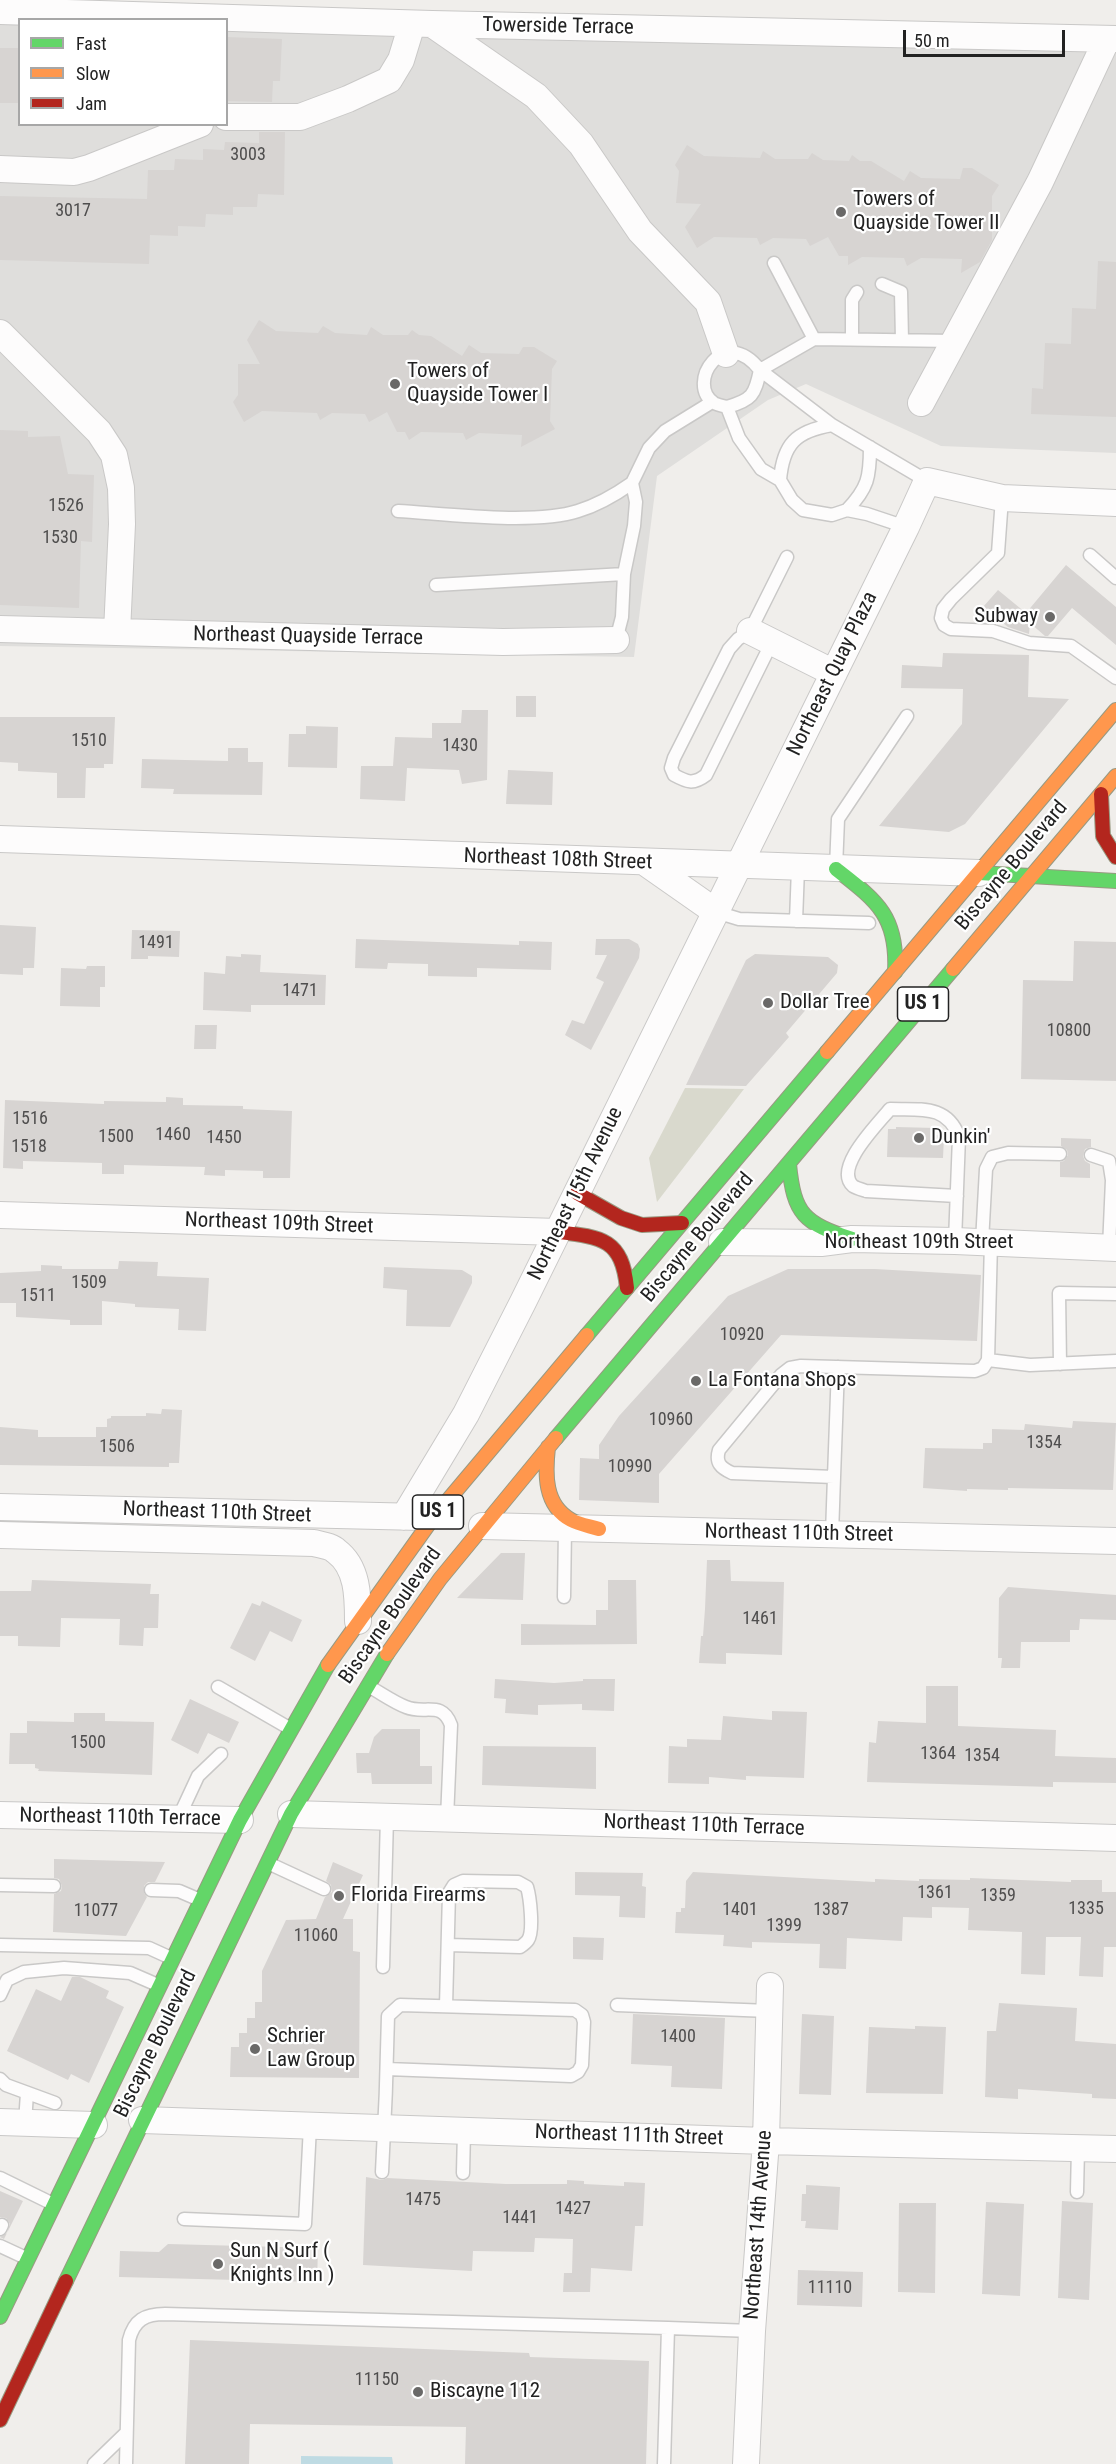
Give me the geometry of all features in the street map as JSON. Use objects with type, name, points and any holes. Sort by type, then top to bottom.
[{"type":"main road","name":"Biscayne Boulevard","points":[[0,2317],[240,1820],[324,1671],[358,1621],[434,1518],[1116,710]]},
{"type":"main road","name":"Biscayne Boulevard","points":[[0,2420],[142,2120],[291,1814],[367,1685],[420,1606],[548,1447],[1116,776]]},
{"type":"main road","points":[[1101,794],[1100,817],[1103,836],[1116,857]]},
{"type":"main road","points":[[836,869],[876,901],[890,919],[896,941],[895,972]]},
{"type":"main road","name":"Northeast 108th Street","points":[[979,873],[1116,881]]},
{"type":"main road","points":[[789,1164],[790,1184],[796,1207],[805,1217],[823,1229],[852,1239]]},
{"type":"main road","points":[[577,1193],[621,1218],[642,1225],[682,1223]]},
{"type":"main road","points":[[558,1232],[602,1238],[623,1258],[627,1272],[627,1288]]},
{"type":"main road","points":[[548,1447],[547,1490],[555,1506],[571,1521],[599,1529]]},
{"type":"street","name":"Towerside Terrace","points":[[0,12],[211,18]]},
{"type":"street","name":"Towerside Terrace","points":[[228,18],[1111,39]]},
{"type":"street","points":[[228,117],[300,117],[348,99],[389,80],[422,24],[536,96],[581,144],[640,231],[708,302],[726,354]]},
{"type":"street","points":[[921,403],[1040,182],[1111,39]]},
{"type":"street","points":[[0,169],[74,172],[196,126]]},
{"type":"street","points":[[0,333],[99,432],[114,456],[121,488],[122,524],[117,632]]},
{"type":"street","points":[[927,481],[1002,498],[1116,503]]},
{"type":"street","name":"Northeast Quay Plaza","points":[[738,866],[927,481]]},
{"type":"street","name":"Northeast Quayside Terrace","points":[[0,629],[503,642],[616,640]]},
{"type":"street","points":[[761,637],[834,673]]},
{"type":"street","name":"Northeast 108th Street","points":[[0,839],[979,873]]},
{"type":"street","points":[[646,863],[716,912]]},
{"type":"street","name":"Northeast 15th Avenue","points":[[404,1517],[466,1413],[738,866]]},
{"type":"street","name":"Northeast 109th Street","points":[[0,1215],[558,1232]]},
{"type":"street","name":"Northeast 109th Street","points":[[722,1242],[822,1243],[852,1239],[1112,1248]]},
{"type":"street","name":"Northeast 110th Street","points":[[0,1507],[315,1530],[348,1563],[355,1582],[358,1621]]},
{"type":"street","name":"Northeast 110th Street","points":[[0,1535],[315,1530],[404,1517],[434,1518]]},
{"type":"street","name":"Northeast 110th Street","points":[[482,1527],[1116,1541]]},
{"type":"street","name":"Northeast 110th Terrace","points":[[291,1814],[1116,1838]]},
{"type":"street","name":"Northeast 110th Terrace","points":[[0,1815],[240,1820]]},
{"type":"street","name":"Northeast 14th Avenue","points":[[746,2464],[752,2331],[765,2141],[770,1986]]},
{"type":"street","name":"Northeast 111th Street","points":[[142,2120],[765,2141],[1116,2149]]},
{"type":"street","points":[[0,2122],[94,2126]]},
{"type":"lane","points":[[774,263],[814,339]]},
{"type":"lane","points":[[882,284],[901,292],[902,340]]},
{"type":"lane","points":[[852,339],[852,300],[857,292]]},
{"type":"lane","points":[[760,370],[814,339],[956,341]]},
{"type":"lane","points":[[760,370],[757,387],[751,398],[727,407],[712,402],[706,391],[704,380],[713,359],[726,354],[739,353],[751,358],[760,370],[832,425],[927,481]]},
{"type":"lane","points":[[398,511],[539,517],[576,512],[605,501],[632,483],[649,448],[665,431],[712,402]]},
{"type":"lane","points":[[727,407],[739,438],[761,469],[780,480],[792,500],[803,510],[832,515],[847,510],[860,496],[866,485],[870,474],[870,447]]},
{"type":"lane","points":[[780,480],[786,451],[797,436],[812,428],[832,425]]},
{"type":"lane","points":[[616,640],[622,617],[624,574],[636,502],[632,483]]},
{"type":"lane","points":[[1002,498],[998,553],[951,598],[943,609],[941,618],[944,625],[951,629],[993,631],[1029,643],[1071,646],[1116,678]]},
{"type":"lane","points":[[847,510],[906,527]]},
{"type":"lane","points":[[1090,555],[1116,578]]},
{"type":"lane","points":[[761,637],[738,639],[729,649],[674,758],[671,768],[674,775],[688,783],[698,781],[706,775],[761,637],[787,557]]},
{"type":"lane","points":[[436,585],[624,574]]},
{"type":"lane","points":[[836,869],[838,819],[908,716]]},
{"type":"lane","points":[[796,921],[798,868]]},
{"type":"lane","points":[[716,912],[739,919],[868,923]]},
{"type":"lane","points":[[955,1241],[957,1196],[959,1137],[954,1124],[944,1116],[931,1111],[890,1109],[849,1161],[846,1174],[853,1186],[866,1191],[957,1196]]},
{"type":"lane","points":[[834,1477],[732,1473],[719,1464],[717,1458],[719,1450],[781,1375],[790,1368],[801,1366],[975,1371],[983,1368],[988,1360],[986,1169],[992,1157],[1008,1153],[1060,1154]]},
{"type":"lane","points":[[1091,1155],[1109,1161],[1112,1180],[1112,1248]]},
{"type":"lane","points":[[1060,1364],[1059,1293],[1116,1294]]},
{"type":"lane","points":[[988,1360],[1030,1365],[1116,1361]]},
{"type":"lane","points":[[832,1534],[838,1367]]},
{"type":"lane","points":[[564,1597],[565,1528]]},
{"type":"lane","points":[[367,1685],[408,1708],[439,1710],[447,1716],[451,1725],[447,1819]]},
{"type":"lane","points":[[218,1687],[290,1729]]},
{"type":"lane","points":[[178,1819],[198,1776],[221,1754]]},
{"type":"lane","points":[[383,1967],[387,1817]]},
{"type":"lane","points":[[268,1862],[324,1889]]},
{"type":"lane","points":[[446,2006],[449,1893],[454,1886],[463,1881],[518,1882],[527,1887],[530,1897],[530,1932],[528,1941],[520,1947],[448,1946]]},
{"type":"lane","points":[[0,1885],[54,1886]]},
{"type":"lane","points":[[151,1890],[179,1891],[201,1901]]},
{"type":"lane","points":[[0,1945],[149,1948],[174,1959]]},
{"type":"lane","points":[[0,1995],[7,1980],[24,1972],[64,1968],[130,1973],[161,1986]]},
{"type":"lane","points":[[382,2172],[386,2129],[387,2069],[388,2016],[394,2009],[400,2005],[575,2010],[582,2015],[584,2022],[582,2065],[572,2076],[387,2069]]},
{"type":"lane","points":[[617,2005],[769,2011]]},
{"type":"lane","points":[[0,2079],[6,2085],[55,2103]]},
{"type":"lane","points":[[25,2123],[27,2093]]},
{"type":"lane","points":[[184,2219],[305,2224],[309,2126]]},
{"type":"lane","points":[[463,2173],[464,2131]]},
{"type":"lane","points":[[1077,2192],[1078,2148]]},
{"type":"lane","points":[[0,2178],[18,2193],[54,2204]]},
{"type":"lane","points":[[0,2246],[28,2259]]},
{"type":"lane","points":[[126,2464],[129,2340],[132,2329],[140,2319],[151,2314],[752,2331]]},
{"type":"lane","points":[[664,2464],[668,2328]]},
{"type":"lane","points":[[94,2464],[126,2433]]},
{"type":"shaded area","points":[[0,3],[1116,31],[1116,453],[941,446],[806,384],[768,400],[657,476],[634,657],[0,646]]},
{"type":"shaded area","points":[[685,1088],[744,1089],[657,1202],[649,1158]]},
{"type":"water","points":[[301,2456],[392,2457],[393,2464],[301,2464]]},
{"type":"building","points":[[228,37],[282,39],[280,81],[273,81],[272,102],[228,101]]},
{"type":"building","points":[[0,48],[18,48],[18,103],[0,103]]},
{"type":"building","points":[[259,132],[285,132],[284,195],[258,194],[257,207],[233,207],[233,215],[206,214],[205,227],[178,226],[178,236],[150,235],[149,264],[0,260],[0,196],[147,199],[148,170],[174,170],[175,159],[203,160],[203,149],[224,150],[225,142],[259,143]]},
{"type":"building","name":"Towers of Quayside Tower II","points":[[687,145],[704,156],[760,158],[763,151],[775,159],[808,159],[812,153],[823,160],[849,161],[852,155],[860,161],[871,161],[904,181],[910,171],[921,178],[960,179],[963,168],[972,168],[999,185],[992,196],[992,240],[980,262],[961,273],[962,259],[921,258],[907,266],[904,258],[862,257],[848,265],[848,256],[839,256],[828,237],[810,246],[806,239],[773,238],[760,245],[757,238],[714,237],[697,248],[685,227],[701,204],[676,203],[679,171],[675,165]]},
{"type":"building","points":[[1098,261],[1116,262],[1116,417],[1031,414],[1032,388],[1043,389],[1045,343],[1071,344],[1072,308],[1096,309]]},
{"type":"building","name":"Towers of Quayside Tower I","points":[[259,320],[276,331],[318,333],[323,326],[335,333],[367,335],[371,327],[383,335],[408,335],[412,330],[419,335],[431,336],[462,356],[469,345],[481,353],[519,354],[523,347],[534,347],[557,361],[552,369],[550,421],[555,429],[521,447],[522,435],[479,433],[466,440],[463,433],[421,432],[409,440],[405,432],[397,432],[387,412],[369,422],[365,414],[332,413],[320,420],[317,413],[262,411],[244,422],[233,402],[238,395],[238,364],[260,364],[247,340]]},
{"type":"building","points":[[0,430],[28,431],[28,437],[60,436],[68,474],[94,475],[92,542],[81,541],[79,608],[0,605]]},
{"type":"building","points":[[1066,565],[1116,607],[1116,645],[1072,608],[1048,636],[1045,636],[1030,623],[1029,634],[1008,627],[983,607],[998,590],[1026,613]]},
{"type":"building","points":[[943,653],[1029,655],[1028,697],[1069,699],[965,824],[949,832],[879,826],[962,724],[963,689],[901,688],[902,665],[942,667]]},
{"type":"building","points":[[516,696],[536,696],[536,717],[516,717]]},
{"type":"building","points":[[462,710],[488,710],[487,780],[462,784],[459,770],[407,768],[405,801],[360,799],[361,766],[393,766],[395,737],[432,738],[432,723],[461,723]]},
{"type":"building","points":[[0,717],[115,717],[113,764],[104,764],[104,768],[86,768],[85,798],[57,798],[57,773],[18,771],[18,763],[0,762]]},
{"type":"building","points":[[306,726],[338,727],[337,768],[288,767],[289,734],[306,734]]},
{"type":"building","points":[[228,748],[248,748],[248,762],[263,762],[262,795],[173,794],[174,789],[141,788],[142,759],[228,761]]},
{"type":"building","points":[[508,770],[553,772],[552,805],[506,804]]},
{"type":"building","points":[[0,925],[36,927],[34,968],[23,968],[23,975],[0,974]]},
{"type":"building","points":[[132,930],[180,931],[179,957],[148,956],[148,959],[131,959]]},
{"type":"building","points":[[356,939],[519,945],[519,941],[552,942],[551,970],[477,968],[477,977],[428,976],[428,964],[388,963],[387,969],[355,968]]},
{"type":"building","points":[[596,939],[629,939],[638,944],[640,949],[639,958],[591,1050],[565,1035],[572,1020],[584,1024],[604,982],[596,978],[607,955],[595,955]]},
{"type":"building","points":[[1074,941],[1116,942],[1116,1081],[1021,1079],[1023,980],[1073,981]]},
{"type":"building","points":[[241,954],[261,955],[260,972],[326,975],[325,1005],[251,1005],[251,1012],[203,1010],[204,972],[225,974],[226,956],[241,957]]},
{"type":"building","name":"Dollar Tree","points":[[755,954],[828,957],[838,965],[837,973],[786,1033],[789,1037],[746,1086],[686,1085],[746,960]]},
{"type":"building","points":[[87,966],[105,966],[105,987],[100,987],[100,1007],[60,1006],[61,968],[86,969]]},
{"type":"building","points":[[195,1025],[217,1025],[216,1049],[194,1049]]},
{"type":"building","points":[[166,1097],[183,1098],[183,1105],[243,1106],[243,1109],[292,1111],[290,1178],[263,1178],[263,1171],[225,1170],[225,1176],[204,1175],[205,1167],[124,1165],[124,1174],[102,1174],[102,1163],[23,1161],[23,1169],[3,1168],[5,1100],[104,1104],[104,1101],[166,1102]]},
{"type":"building","points":[[896,1127],[936,1128],[936,1135],[944,1136],[943,1158],[887,1157],[888,1129],[896,1129]]},
{"type":"building","points":[[1061,1138],[1091,1139],[1091,1147],[1085,1149],[1083,1156],[1090,1164],[1090,1178],[1060,1177],[1060,1162],[1064,1161],[1068,1155],[1067,1150],[1061,1146]]},
{"type":"building","points":[[119,1261],[158,1262],[157,1276],[209,1278],[206,1331],[178,1330],[179,1309],[135,1307],[135,1304],[102,1301],[102,1325],[70,1325],[70,1320],[16,1317],[16,1303],[0,1303],[0,1273],[41,1271],[41,1265],[62,1266],[62,1269],[118,1269]]},
{"type":"building","points":[[384,1267],[462,1270],[472,1276],[472,1283],[450,1327],[406,1326],[407,1290],[383,1288]]},
{"type":"building","name":"La Fontana Shops","points":[[788,1269],[875,1269],[981,1275],[977,1341],[781,1335],[659,1474],[659,1503],[579,1500],[580,1458],[599,1459],[599,1445],[619,1416],[728,1296]]},
{"type":"building","points":[[162,1409],[182,1410],[179,1463],[169,1463],[169,1467],[0,1465],[0,1427],[38,1430],[38,1437],[96,1437],[96,1427],[107,1427],[107,1419],[111,1416],[161,1414]]},
{"type":"building","points":[[1073,1421],[1116,1423],[1113,1490],[1008,1488],[1008,1490],[967,1489],[967,1491],[923,1488],[925,1448],[983,1449],[983,1443],[992,1443],[992,1429],[1024,1430],[1025,1424],[1072,1428]]},
{"type":"building","points":[[501,1553],[525,1553],[523,1600],[457,1598]]},
{"type":"building","points":[[707,1560],[730,1560],[731,1581],[784,1582],[782,1655],[726,1653],[726,1664],[699,1663],[701,1636],[703,1636]]},
{"type":"building","points":[[32,1580],[151,1584],[150,1594],[159,1594],[158,1628],[144,1628],[143,1646],[119,1645],[120,1619],[61,1618],[60,1647],[18,1646],[18,1636],[0,1636],[0,1591],[31,1591]]},
{"type":"building","points":[[608,1580],[636,1580],[637,1644],[521,1645],[521,1624],[596,1625],[596,1610],[608,1610]]},
{"type":"building","points":[[1008,1587],[1116,1595],[1116,1620],[1080,1619],[1079,1630],[1070,1630],[1070,1642],[1021,1642],[1020,1668],[1001,1668],[1002,1658],[998,1658],[999,1598]]},
{"type":"building","points":[[262,1601],[302,1620],[292,1642],[270,1631],[255,1661],[230,1648],[252,1603],[260,1606]]},
{"type":"building","points":[[495,1679],[554,1683],[583,1681],[583,1679],[615,1679],[614,1711],[582,1710],[582,1704],[538,1705],[538,1715],[505,1713],[506,1699],[494,1698]]},
{"type":"building","points":[[926,1686],[958,1686],[958,1726],[1056,1730],[1055,1756],[1116,1758],[1116,1783],[1053,1782],[1053,1787],[867,1782],[869,1742],[876,1743],[878,1721],[926,1723]]},
{"type":"building","points":[[190,1699],[239,1722],[229,1743],[208,1733],[198,1754],[171,1740]]},
{"type":"building","points":[[772,1711],[807,1712],[804,1778],[746,1776],[746,1780],[709,1777],[709,1784],[668,1783],[669,1746],[687,1747],[687,1739],[721,1740],[723,1716],[772,1720]]},
{"type":"building","points":[[74,1713],[105,1713],[105,1721],[154,1722],[152,1775],[38,1771],[35,1764],[9,1764],[10,1733],[27,1733],[27,1721],[74,1722]]},
{"type":"building","points":[[382,1729],[420,1729],[420,1766],[432,1766],[432,1784],[372,1784],[371,1773],[357,1773],[356,1753],[369,1753],[374,1737]]},
{"type":"building","points":[[483,1746],[596,1747],[596,1789],[482,1785]]},
{"type":"building","points":[[54,1859],[165,1862],[155,1882],[148,1882],[144,1886],[144,1893],[147,1897],[126,1936],[53,1932],[54,1894],[61,1891],[62,1886],[59,1879],[54,1878]]},
{"type":"building","points":[[333,1862],[363,1875],[343,1919],[353,1919],[353,1951],[360,1952],[359,2078],[230,2077],[231,2047],[239,2047],[239,2033],[247,2033],[247,2018],[255,2018],[255,2002],[262,2002],[262,1971],[286,1920],[316,1919],[325,1897],[332,1892],[331,1885],[326,1881]]},
{"type":"building","points":[[575,1872],[643,1873],[642,1886],[646,1887],[645,1918],[619,1917],[620,1896],[575,1895]]},
{"type":"building","points":[[693,1872],[875,1882],[875,1879],[919,1881],[919,1879],[970,1880],[970,1878],[1071,1882],[1071,1880],[1102,1880],[1102,1892],[1116,1892],[1116,1947],[1104,1947],[1103,1977],[1079,1976],[1081,1937],[1046,1937],[1045,1975],[1021,1974],[1022,1932],[968,1930],[969,1908],[932,1907],[932,1918],[903,1917],[902,1941],[847,1938],[846,1969],[819,1968],[820,1944],[752,1942],[752,1948],[723,1946],[724,1935],[675,1933],[676,1912],[681,1912],[681,1908],[685,1908],[686,1881]]},
{"type":"building","points":[[573,1937],[604,1938],[603,1960],[573,1959]]},
{"type":"building","points":[[72,1977],[80,1977],[109,1991],[106,1998],[124,2007],[89,2083],[71,2074],[68,2080],[7,2051],[36,1989],[61,2001]]},
{"type":"building","points":[[999,2003],[1077,2008],[1075,2041],[1116,2044],[1116,2099],[1092,2098],[1092,2094],[1018,2089],[1018,2099],[985,2097],[987,2031],[996,2031]]},
{"type":"building","points":[[633,2014],[725,2018],[722,2089],[671,2087],[672,2066],[631,2064]]},
{"type":"building","points":[[802,2014],[834,2016],[831,2095],[799,2094]]},
{"type":"building","points":[[915,2026],[946,2027],[943,2094],[866,2093],[869,2027],[915,2029]]},
{"type":"building","points":[[366,2177],[382,2180],[387,2178],[506,2184],[567,2184],[567,2180],[584,2181],[584,2184],[624,2186],[624,2182],[645,2183],[643,2226],[635,2226],[632,2271],[591,2268],[590,2292],[563,2292],[564,2273],[572,2273],[573,2239],[535,2238],[534,2252],[473,2251],[472,2271],[363,2265]]},
{"type":"building","points":[[806,2185],[840,2187],[838,2230],[805,2228],[806,2221],[801,2221],[802,2194],[806,2194]]},
{"type":"building","points":[[0,2191],[23,2201],[7,2233],[10,2224],[6,2218],[0,2217]]},
{"type":"building","points":[[1062,2201],[1093,2203],[1089,2300],[1058,2298]]},
{"type":"building","points":[[986,2202],[1024,2204],[1020,2296],[982,2294]]},
{"type":"building","points":[[899,2203],[936,2203],[935,2293],[898,2292]]},
{"type":"building","name":"Sun N Surf ( Knights Inn )","points":[[168,2244],[318,2248],[317,2282],[119,2277],[120,2251],[159,2252]]},
{"type":"building","points":[[798,2270],[863,2272],[862,2307],[797,2305]]},
{"type":"building","name":"Biscayne 112","points":[[190,2340],[529,2353],[530,2357],[649,2361],[646,2464],[465,2464],[466,2427],[250,2424],[249,2464],[185,2464]]},
{"type":"traffic: fast","points":[[836,869],[863,891],[882,912],[893,937],[895,972]]},
{"type":"traffic: fast","points":[[979,873],[1116,881]]},
{"type":"traffic: fast","points":[[556,1438],[953,969]]},
{"type":"traffic: fast","points":[[587,1335],[827,1052]]},
{"type":"traffic: fast","points":[[789,1164],[794,1195],[804,1215],[823,1228],[852,1239]]},
{"type":"traffic: fast","points":[[66,2281],[291,1814],[387,1654]]},
{"type":"traffic: fast","points":[[0,2317],[240,1820],[328,1665]]},
{"type":"traffic: slow","points":[[827,1052],[1116,710]]},
{"type":"traffic: slow","points":[[953,969],[1116,776]]},
{"type":"traffic: slow","points":[[328,1665],[433,1518],[587,1335]]},
{"type":"traffic: slow","points":[[387,1654],[440,1579],[556,1438]]},
{"type":"traffic: slow","points":[[548,1447],[548,1488],[556,1506],[571,1520],[599,1529]]},
{"type":"traffic: jam","points":[[1101,794],[1103,836],[1116,857]]},
{"type":"traffic: jam","points":[[577,1193],[621,1218],[642,1225],[682,1223]]},
{"type":"traffic: jam","points":[[558,1232],[598,1239],[615,1250],[620,1259],[627,1288]]},
{"type":"traffic: jam","points":[[0,2420],[66,2281]]},
{"type":"place","name":"Towers of Quayside Tower II","points":[[841,212]]},
{"type":"place","name":"Towers of Quayside Tower I","points":[[395,384]]},
{"type":"place","name":"Subway","points":[[1050,617]]},
{"type":"place","name":"Dollar Tree","points":[[768,1003]]},
{"type":"place","name":"Dunkin'","points":[[919,1138]]},
{"type":"place","name":"La Fontana Shops","points":[[696,1381]]},
{"type":"place","name":"Florida Firearms","points":[[339,1896]]},
{"type":"place","name":"Schrier Law Group","points":[[255,2049]]},
{"type":"place","name":"Sun N Surf ( Knights Inn )","points":[[218,2264]]},
{"type":"place","name":"Biscayne 112","points":[[418,2392]]}]
